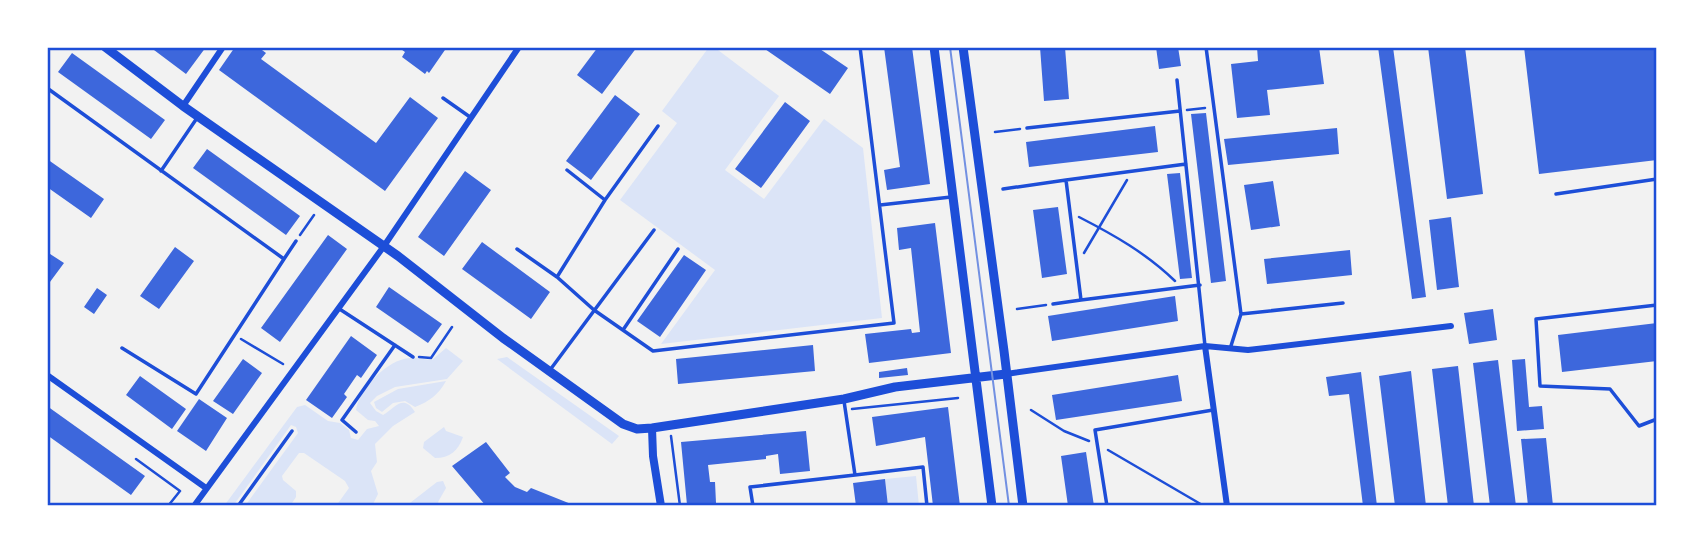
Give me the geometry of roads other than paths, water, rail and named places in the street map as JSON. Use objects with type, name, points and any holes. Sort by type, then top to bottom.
[{"type":"main road","points":[[105,47],[183,106],[384,246],[549,372],[623,424],[637,429],[652,429],[844,399],[895,387],[1006,374]]},
{"type":"main road","points":[[934,47],[992,506]]},
{"type":"main road","points":[[963,47],[1023,506]]},
{"type":"street","points":[[183,106],[223,47]]},
{"type":"street","points":[[194,506],[384,246],[519,47]]},
{"type":"street","points":[[1006,374],[1205,346],[1248,350],[1451,326]]},
{"type":"street","points":[[1205,346],[1227,506]]},
{"type":"street","points":[[47,375],[206,488]]},
{"type":"street","points":[[652,429],[653,456],[661,506]]},
{"type":"lane","points":[[517,248],[557,277],[594,310],[653,351],[894,323],[860,47]]},
{"type":"lane","points":[[1206,47],[1241,314],[1230,349]]},
{"type":"lane","points":[[1177,80],[1205,346]]},
{"type":"lane","points":[[47,88],[284,259]]},
{"type":"lane","points":[[443,98],[470,117]]},
{"type":"lane","points":[[1027,128],[1180,111]]},
{"type":"lane","points":[[161,171],[198,116]]},
{"type":"lane","points":[[557,277],[605,200],[658,126]]},
{"type":"lane","points":[[1003,189],[1186,164]]},
{"type":"lane","points":[[567,170],[605,200]]},
{"type":"lane","points":[[1556,194],[1657,179]]},
{"type":"lane","points":[[1066,180],[1081,300]]},
{"type":"lane","points":[[880,205],[953,197]]},
{"type":"lane","points":[[549,372],[654,230]]},
{"type":"lane","points":[[122,348],[196,394],[296,241]]},
{"type":"lane","points":[[623,330],[678,249]]},
{"type":"lane","points":[[1053,304],[1200,285]]},
{"type":"lane","points":[[1241,314],[1343,303]]},
{"type":"lane","points":[[1657,305],[1536,319],[1541,386],[1610,389],[1640,426],[1657,419]]},
{"type":"lane","points":[[338,308],[413,357]]},
{"type":"lane","points":[[356,432],[342,420],[395,345]]},
{"type":"lane","points":[[844,399],[855,475]]},
{"type":"lane","points":[[1107,506],[1095,430],[1215,410]]},
{"type":"lane","points":[[238,506],[292,431]]},
{"type":"lane","points":[[753,506],[750,487],[923,467],[927,506]]},
{"type":"tram line","points":[[950,47],[1009,506]]}]
